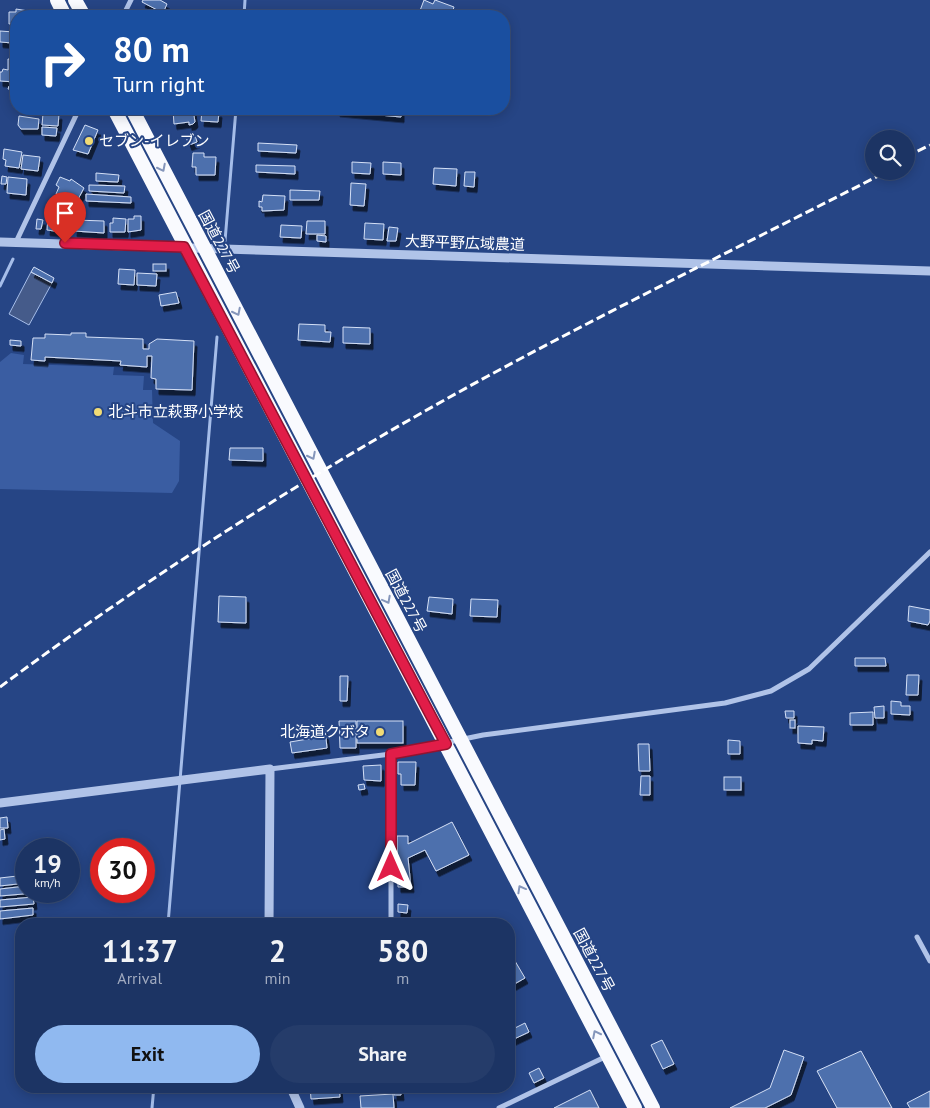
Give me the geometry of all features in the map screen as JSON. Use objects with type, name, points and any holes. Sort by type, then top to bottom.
[{"type":"highway","name":"国道227号","points":[[117,115],[184,247],[446,744],[634,1108]]},
{"type":"highway","name":"国道227号","points":[[135,115],[653,1108]]},
{"type":"street","points":[[16,242],[76,115]]},
{"type":"street","name":"大野平野広域農道","points":[[0,242],[930,271]]},
{"type":"street","points":[[0,804],[391,754],[483,735],[725,703],[771,691],[809,669],[930,552]]},
{"type":"street","points":[[391,754],[392,918]]},
{"type":"street","points":[[269,918],[270,769]]},
{"type":"street","points":[[917,937],[930,961]]},
{"type":"street","points":[[499,1108],[607,1056]]},
{"type":"street","points":[[293,1093],[300,1108]]},
{"type":"shaded area","points":[[31,272],[52,283],[29,325],[9,314]]},
{"type":"shaded area","points":[[11,353],[24,355],[23,364],[114,367],[113,375],[144,376],[143,390],[152,390],[153,423],[180,441],[179,481],[172,493],[0,489],[0,362]]},
{"type":"building","points":[[143,0],[160,0],[167,4],[164,10],[157,10],[142,2]]},
{"type":"building","points":[[424,0],[433,4],[435,0],[454,7],[453,10],[420,10]]},
{"type":"building","points":[[0,31],[10,32],[10,43],[0,42]]},
{"type":"building","points":[[8,59],[10,59],[10,82],[0,81],[0,72],[3,69],[8,70]]},
{"type":"building","points":[[43,115],[59,115],[58,126],[42,125]]},
{"type":"building","points":[[173,115],[194,115],[195,122],[193,124],[189,125],[189,122],[174,124]]},
{"type":"building","points":[[202,115],[219,115],[218,122],[201,121]]},
{"type":"building","points":[[380,115],[401,115],[401,117]]},
{"type":"building","points":[[19,116],[39,119],[38,129],[21,129],[18,125]]},
{"type":"building","points":[[85,125],[98,130],[88,154],[73,150]]},
{"type":"building","points":[[42,127],[57,128],[56,136],[42,135]]},
{"type":"building","points":[[195,135],[197,142],[189,145],[186,137]]},
{"type":"building","points":[[258,143],[297,145],[296,153],[258,151]]},
{"type":"building","points":[[4,149],[22,152],[19,168],[5,166],[6,160],[3,159]]},
{"type":"building","points":[[193,153],[204,153],[204,157],[216,157],[215,175],[196,175],[196,167],[192,167]]},
{"type":"building","points":[[23,155],[40,157],[38,171],[21,169]]},
{"type":"building","points":[[352,162],[371,163],[370,174],[352,173]]},
{"type":"building","points":[[383,162],[401,163],[401,175],[383,174]]},
{"type":"building","points":[[256,165],[295,166],[295,174],[256,172]]},
{"type":"building","points":[[434,168],[457,169],[456,186],[433,184]]},
{"type":"building","points":[[465,172],[475,172],[474,187],[464,186]]},
{"type":"building","points":[[96,173],[119,175],[118,182],[96,181]]},
{"type":"building","points":[[2,176],[7,177],[6,184],[1,184]]},
{"type":"building","points":[[8,177],[27,179],[26,195],[7,193]]},
{"type":"building","points":[[60,177],[70,181],[71,179],[84,188],[76,203],[56,194],[59,187],[56,185]]},
{"type":"building","points":[[351,183],[366,184],[364,206],[350,205]]},
{"type":"building","points":[[89,185],[125,186],[124,193],[89,191]]},
{"type":"building","points":[[290,190],[320,191],[319,200],[290,200]]},
{"type":"building","points":[[86,194],[131,197],[131,203],[86,201]]},
{"type":"building","points":[[263,195],[285,196],[284,210],[262,211],[262,207],[259,207],[259,201],[262,202]]},
{"type":"building","points":[[134,216],[141,216],[141,230],[128,232],[128,219],[134,219]]},
{"type":"building","points":[[113,218],[126,219],[125,232],[110,232],[110,223],[113,223]]},
{"type":"building","points":[[37,219],[43,220],[41,229],[36,229]]},
{"type":"building","points":[[48,219],[66,221],[65,226],[62,226],[62,232],[47,230]]},
{"type":"building","points":[[75,220],[104,221],[104,233],[74,231]]},
{"type":"building","points":[[307,221],[325,221],[325,234],[306,234]]},
{"type":"building","points":[[365,223],[384,224],[383,240],[364,239]]},
{"type":"building","points":[[281,225],[302,226],[301,238],[280,237]]},
{"type":"building","points":[[389,227],[398,228],[396,241],[387,241]]},
{"type":"building","points":[[317,235],[326,236],[326,242],[317,241]]},
{"type":"building","points":[[153,264],[166,264],[166,271],[153,271]]},
{"type":"building","points":[[34,267],[54,278],[52,283],[31,272]]},
{"type":"building","points":[[119,269],[135,270],[134,285],[118,284]]},
{"type":"building","points":[[137,273],[157,274],[156,286],[137,285]]},
{"type":"building","points":[[176,292],[179,303],[161,306],[159,295]]},
{"type":"building","points":[[299,324],[325,325],[325,332],[331,332],[330,342],[298,340]]},
{"type":"building","points":[[343,327],[370,328],[370,344],[343,343]]},
{"type":"building","points":[[71,333],[86,333],[86,337],[143,339],[143,349],[149,349],[149,344],[157,339],[194,341],[192,390],[156,389],[156,379],[151,378],[152,356],[147,356],[147,367],[120,365],[121,361],[45,357],[45,361],[31,360],[33,338],[45,338],[45,334],[71,335]]},
{"type":"building","points":[[10,340],[21,341],[21,346],[10,345]]},
{"type":"building","points":[[230,448],[263,448],[263,461],[229,460]]},
{"type":"building","points":[[219,596],[246,597],[246,623],[218,622]]},
{"type":"building","points":[[429,597],[453,599],[452,614],[427,611]]},
{"type":"building","points":[[471,599],[498,600],[497,617],[470,616]]},
{"type":"building","points":[[909,606],[930,610],[928,625],[908,621]]},
{"type":"building","points":[[855,658],[885,658],[886,666],[855,666]]},
{"type":"building","points":[[907,675],[919,675],[918,695],[906,695]]},
{"type":"building","points":[[340,676],[348,676],[347,701],[340,701]]},
{"type":"building","points":[[891,701],[901,702],[901,706],[910,706],[910,715],[891,714]]},
{"type":"building","points":[[884,706],[884,718],[875,718],[874,707]]},
{"type":"building","points":[[785,711],[794,711],[794,718],[786,718]]},
{"type":"building","points":[[873,712],[873,725],[850,725],[850,713]]},
{"type":"building","points":[[790,720],[795,720],[795,728],[790,728]]},
{"type":"building","points":[[339,721],[356,721],[356,748],[340,748]]},
{"type":"building","name":"北海道クボタ","points":[[357,721],[403,721],[403,743],[357,743]]},
{"type":"building","points":[[798,726],[824,727],[823,741],[812,740],[812,744],[798,743]]},
{"type":"building","points":[[325,729],[327,748],[292,753],[290,742],[314,738],[314,730]]},
{"type":"building","points":[[728,740],[740,741],[740,754],[728,754]]},
{"type":"building","points":[[638,744],[649,744],[650,771],[639,771]]},
{"type":"building","points":[[398,762],[416,762],[415,785],[401,785],[401,774],[398,774]]},
{"type":"building","points":[[381,765],[381,781],[364,780],[363,766]]},
{"type":"building","points":[[641,776],[650,776],[650,795],[640,795]]},
{"type":"building","points":[[724,777],[741,777],[741,790],[724,790]]},
{"type":"building","points":[[364,784],[365,789],[359,790],[358,785]]},
{"type":"building","points":[[7,817],[8,828],[0,828],[0,818]]},
{"type":"building","points":[[452,822],[469,855],[436,871],[425,850],[408,858],[411,887],[398,887],[397,836],[408,836],[408,844]]},
{"type":"building","points":[[4,829],[5,839],[0,840],[0,830]]},
{"type":"building","points":[[15,876],[15,884],[0,886],[0,878]]},
{"type":"building","points":[[15,887],[15,895],[0,896],[0,889]]},
{"type":"building","points":[[15,899],[15,903],[34,904],[0,907],[0,900]]},
{"type":"building","points":[[398,904],[408,905],[407,913],[398,912]]},
{"type":"building","points":[[33,908],[33,915],[0,919],[0,911]]},
{"type":"building","points":[[515,961],[525,978],[515,984]]},
{"type":"building","points":[[525,1023],[529,1032],[515,1039],[515,1028]]},
{"type":"building","points":[[662,1040],[674,1064],[663,1069],[651,1045]]},
{"type":"building","points":[[784,1050],[804,1057],[791,1095],[765,1108],[730,1108],[770,1088]]},
{"type":"building","points":[[861,1051],[892,1108],[837,1108],[817,1071]]},
{"type":"building","points":[[539,1068],[544,1078],[534,1083],[529,1073]]},
{"type":"building","points":[[590,1090],[599,1108],[554,1108]]},
{"type":"building","points":[[930,1091],[930,1108],[910,1108],[907,1103]]},
{"type":"building","points":[[311,1093],[340,1093],[340,1097],[311,1099]]},
{"type":"building","points":[[393,1094],[394,1108],[361,1108],[360,1096]]},
{"type":"waterway","points":[[244,10],[245,0]]},
{"type":"waterway","points":[[225,241],[236,115]]},
{"type":"waterway","points":[[0,286],[13,259]]},
{"type":"waterway","points":[[169,918],[217,337]]},
{"type":"waterway","points":[[152,1108],[153,1093]]},
{"type":"railway","points":[[915,152],[930,145]]},
{"type":"railway","points":[[0,687],[117,603],[238,523],[362,447],[488,376],[870,180]]},
{"type":"place","name":"セブン-イレブン","points":[[89,141]]},
{"type":"place","name":"北斗市立萩野小学校","points":[[98,412]]},
{"type":"place","name":"北海道クボタ","points":[[380,732]]},
{"type":"route","points":[[65,243],[184,247],[446,744],[391,754],[391,867]]}]
